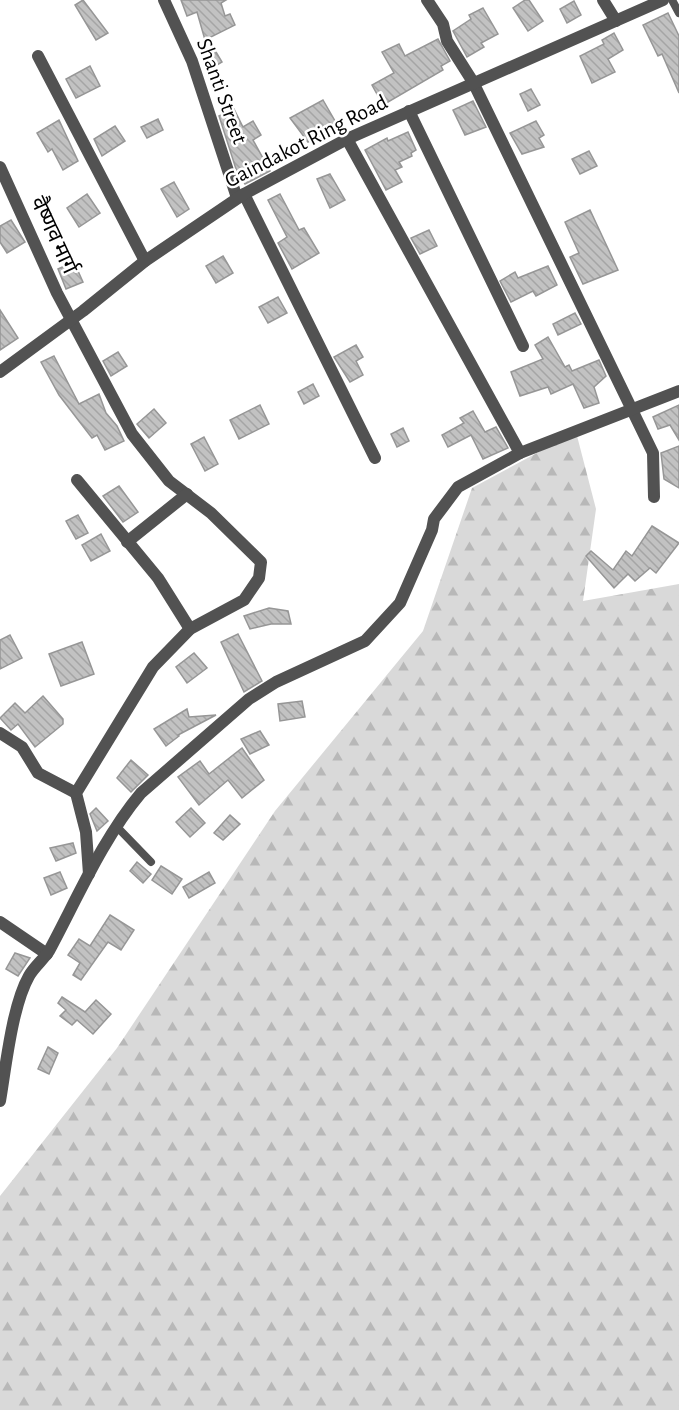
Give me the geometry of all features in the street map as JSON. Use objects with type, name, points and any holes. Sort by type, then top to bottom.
[{"type":"street","name":"Shanti Street","points":[[164,0],[192,61],[241,196],[375,458]]},
{"type":"street","points":[[427,0],[443,24],[447,41],[473,82],[653,453],[654,497]]},
{"type":"street","points":[[603,0],[616,21]]},
{"type":"street","name":"Gaindakot Ring Road","points":[[0,372],[72,320],[145,261],[241,196],[347,139],[663,0]]},
{"type":"street","points":[[38,56],[145,261]]},
{"type":"street","points":[[409,111],[523,345]]},
{"type":"street","points":[[347,139],[520,453]]},
{"type":"street","name":"वैष्णव मार्ग","points":[[0,167],[72,320],[132,434],[170,481],[211,513],[261,561],[259,579],[244,600],[190,628]]},
{"type":"street","points":[[0,1101],[22,997],[29,976],[47,954],[89,874],[128,808],[141,793],[249,699],[276,682],[365,641],[400,603],[432,530],[434,519],[458,488],[520,453],[602,419],[633,410],[679,391]]},
{"type":"street","points":[[76,480],[158,579],[190,628],[153,667],[76,793],[86,832],[89,874]]},
{"type":"street","points":[[127,542],[187,494]]},
{"type":"street","points":[[0,733],[22,747],[38,773],[76,793]]},
{"type":"street","points":[[0,922],[47,954]]},
{"type":"lane","points":[[672,0],[679,13]]},
{"type":"lane","points":[[118,828],[151,862]]},
{"type":"green space","points":[[576,432],[596,509],[583,601],[679,584],[679,1410],[0,1410],[0,1196],[117,1048],[275,811],[423,631],[472,488]]},
{"type":"building","points":[[83,0],[108,33],[96,40],[75,5]]},
{"type":"building","points":[[181,0],[226,0],[221,3],[225,16],[230,14],[235,25],[205,40],[197,12],[187,16]]},
{"type":"building","points":[[529,0],[543,21],[528,31],[513,8]]},
{"type":"building","points":[[574,1],[581,15],[567,23],[560,9]]},
{"type":"building","points":[[483,8],[498,34],[481,43],[484,47],[467,57],[453,31],[471,19],[469,15]]},
{"type":"building","points":[[668,13],[679,36],[679,93],[662,54],[658,56],[643,25]]},
{"type":"building","points":[[614,33],[623,50],[608,59],[615,72],[592,83],[580,56],[604,44],[602,40]]},
{"type":"building","points":[[438,39],[450,61],[441,66],[443,70],[383,105],[372,85],[394,73],[382,52],[399,44],[405,56]]},
{"type":"building","points":[[213,47],[222,62],[212,68],[203,53]]},
{"type":"building","points":[[90,66],[100,86],[76,98],[66,79]]},
{"type":"building","points":[[531,89],[540,105],[528,111],[520,94]]},
{"type":"building","points":[[323,100],[339,128],[308,142],[290,118]]},
{"type":"building","points":[[473,101],[486,127],[465,135],[453,110]]},
{"type":"building","points":[[234,109],[243,127],[253,121],[261,135],[253,140],[270,171],[245,184],[236,169],[219,116]]},
{"type":"building","points":[[158,119],[163,130],[147,138],[141,127]]},
{"type":"building","points":[[59,120],[78,161],[63,170],[52,149],[48,152],[37,133]]},
{"type":"building","points":[[536,121],[544,135],[539,138],[544,147],[522,154],[510,133]]},
{"type":"building","points":[[115,126],[125,141],[102,156],[94,139]]},
{"type":"building","points":[[408,132],[416,150],[411,153],[412,156],[399,162],[402,167],[395,170],[402,182],[386,190],[365,150],[387,138],[388,141]]},
{"type":"building","points":[[589,151],[597,166],[580,174],[572,159]]},
{"type":"building","points":[[330,174],[345,200],[330,208],[317,179]]},
{"type":"building","points":[[174,182],[189,209],[177,217],[161,189]]},
{"type":"building","points":[[87,194],[100,213],[79,227],[67,208]]},
{"type":"building","points":[[280,194],[299,230],[304,228],[319,253],[292,269],[278,243],[287,237],[268,200]]},
{"type":"building","points":[[590,210],[618,270],[583,284],[570,257],[579,253],[565,222]]},
{"type":"building","points":[[11,220],[25,242],[7,253],[0,242],[0,226]]},
{"type":"building","points":[[429,230],[437,246],[420,254],[411,238]]},
{"type":"building","points":[[223,256],[233,273],[216,283],[206,266]]},
{"type":"building","points":[[74,262],[83,282],[66,289],[58,269]]},
{"type":"building","points":[[548,266],[557,285],[536,296],[533,291],[511,302],[500,281],[515,272],[518,278]]},
{"type":"building","points":[[278,297],[287,313],[268,323],[259,307]]},
{"type":"building","points":[[0,310],[18,338],[0,350]]},
{"type":"building","points":[[575,313],[581,324],[558,335],[553,324]]},
{"type":"building","points":[[548,337],[565,367],[569,365],[572,371],[599,360],[606,376],[594,387],[599,403],[584,408],[573,384],[551,394],[548,387],[520,396],[511,372],[543,359],[535,345]]},
{"type":"building","points":[[356,345],[363,357],[356,361],[363,375],[350,382],[334,357]]},
{"type":"building","points":[[118,352],[127,366],[111,376],[103,361]]},
{"type":"building","points":[[54,356],[79,404],[99,394],[106,413],[117,426],[124,441],[105,450],[97,435],[92,438],[59,395],[41,362]]},
{"type":"building","points":[[313,384],[319,396],[304,404],[298,392]]},
{"type":"building","points":[[260,405],[269,424],[239,439],[230,420]]},
{"type":"building","points":[[679,405],[679,440],[670,425],[658,429],[653,417]]},
{"type":"building","points":[[154,409],[166,423],[149,438],[137,424]]},
{"type":"building","points":[[473,411],[485,432],[496,427],[508,448],[483,459],[471,435],[448,447],[442,435],[464,423],[460,418]]},
{"type":"building","points":[[403,428],[409,441],[397,447],[391,434]]},
{"type":"building","points":[[204,437],[218,464],[205,471],[191,444]]},
{"type":"building","points":[[679,446],[679,488],[664,479],[661,453]]},
{"type":"building","points":[[119,486],[138,512],[123,522],[103,496]]},
{"type":"building","points":[[78,515],[88,533],[76,539],[66,521]]},
{"type":"building","points":[[652,526],[679,543],[656,573],[650,568],[635,581],[628,574],[614,588],[586,556],[591,551],[613,570],[626,551],[632,556]]},
{"type":"building","points":[[101,534],[110,551],[91,561],[82,545]]},
{"type":"building","points":[[269,608],[288,611],[291,624],[271,624],[250,629],[244,616]]},
{"type":"building","points":[[238,634],[262,681],[244,692],[221,642]]},
{"type":"building","points":[[10,635],[22,658],[0,669],[0,640]]},
{"type":"building","points":[[82,642],[94,674],[61,686],[49,654]]},
{"type":"building","points":[[194,653],[207,668],[187,683],[176,667]]},
{"type":"building","points":[[43,696],[63,719],[63,724],[35,747],[18,724],[11,730],[0,718],[15,703],[25,713]]},
{"type":"building","points":[[302,701],[305,717],[280,721],[278,704]]},
{"type":"building","points":[[187,709],[189,717],[216,715],[178,735],[166,746],[154,729]]},
{"type":"building","points":[[260,731],[269,745],[250,754],[241,739]]},
{"type":"building","points":[[242,748],[264,780],[242,798],[228,780],[199,805],[178,777],[200,761],[209,774]]},
{"type":"building","points":[[131,760],[148,775],[131,792],[117,778]]},
{"type":"building","points":[[96,808],[108,821],[97,831],[90,814]]},
{"type":"building","points":[[191,808],[205,823],[190,837],[176,822]]},
{"type":"building","points":[[230,815],[240,824],[223,840],[214,833]]},
{"type":"building","points":[[73,843],[76,853],[56,861],[50,848]]},
{"type":"building","points":[[137,862],[151,874],[143,883],[130,871]]},
{"type":"building","points":[[161,866],[182,879],[172,894],[152,880]]},
{"type":"building","points":[[60,872],[67,888],[51,895],[44,878]]},
{"type":"building","points":[[209,872],[215,883],[189,898],[183,887]]},
{"type":"building","points":[[110,915],[134,930],[121,950],[108,942],[81,980],[73,975],[80,963],[68,955],[79,939],[90,946]]},
{"type":"building","points":[[15,953],[30,958],[18,976],[6,969]]},
{"type":"building","points":[[62,997],[85,1012],[96,1000],[111,1014],[93,1034],[77,1020],[72,1025],[60,1016],[66,1010],[58,1003]]},
{"type":"building","points":[[48,1047],[58,1053],[49,1074],[38,1069]]}]
